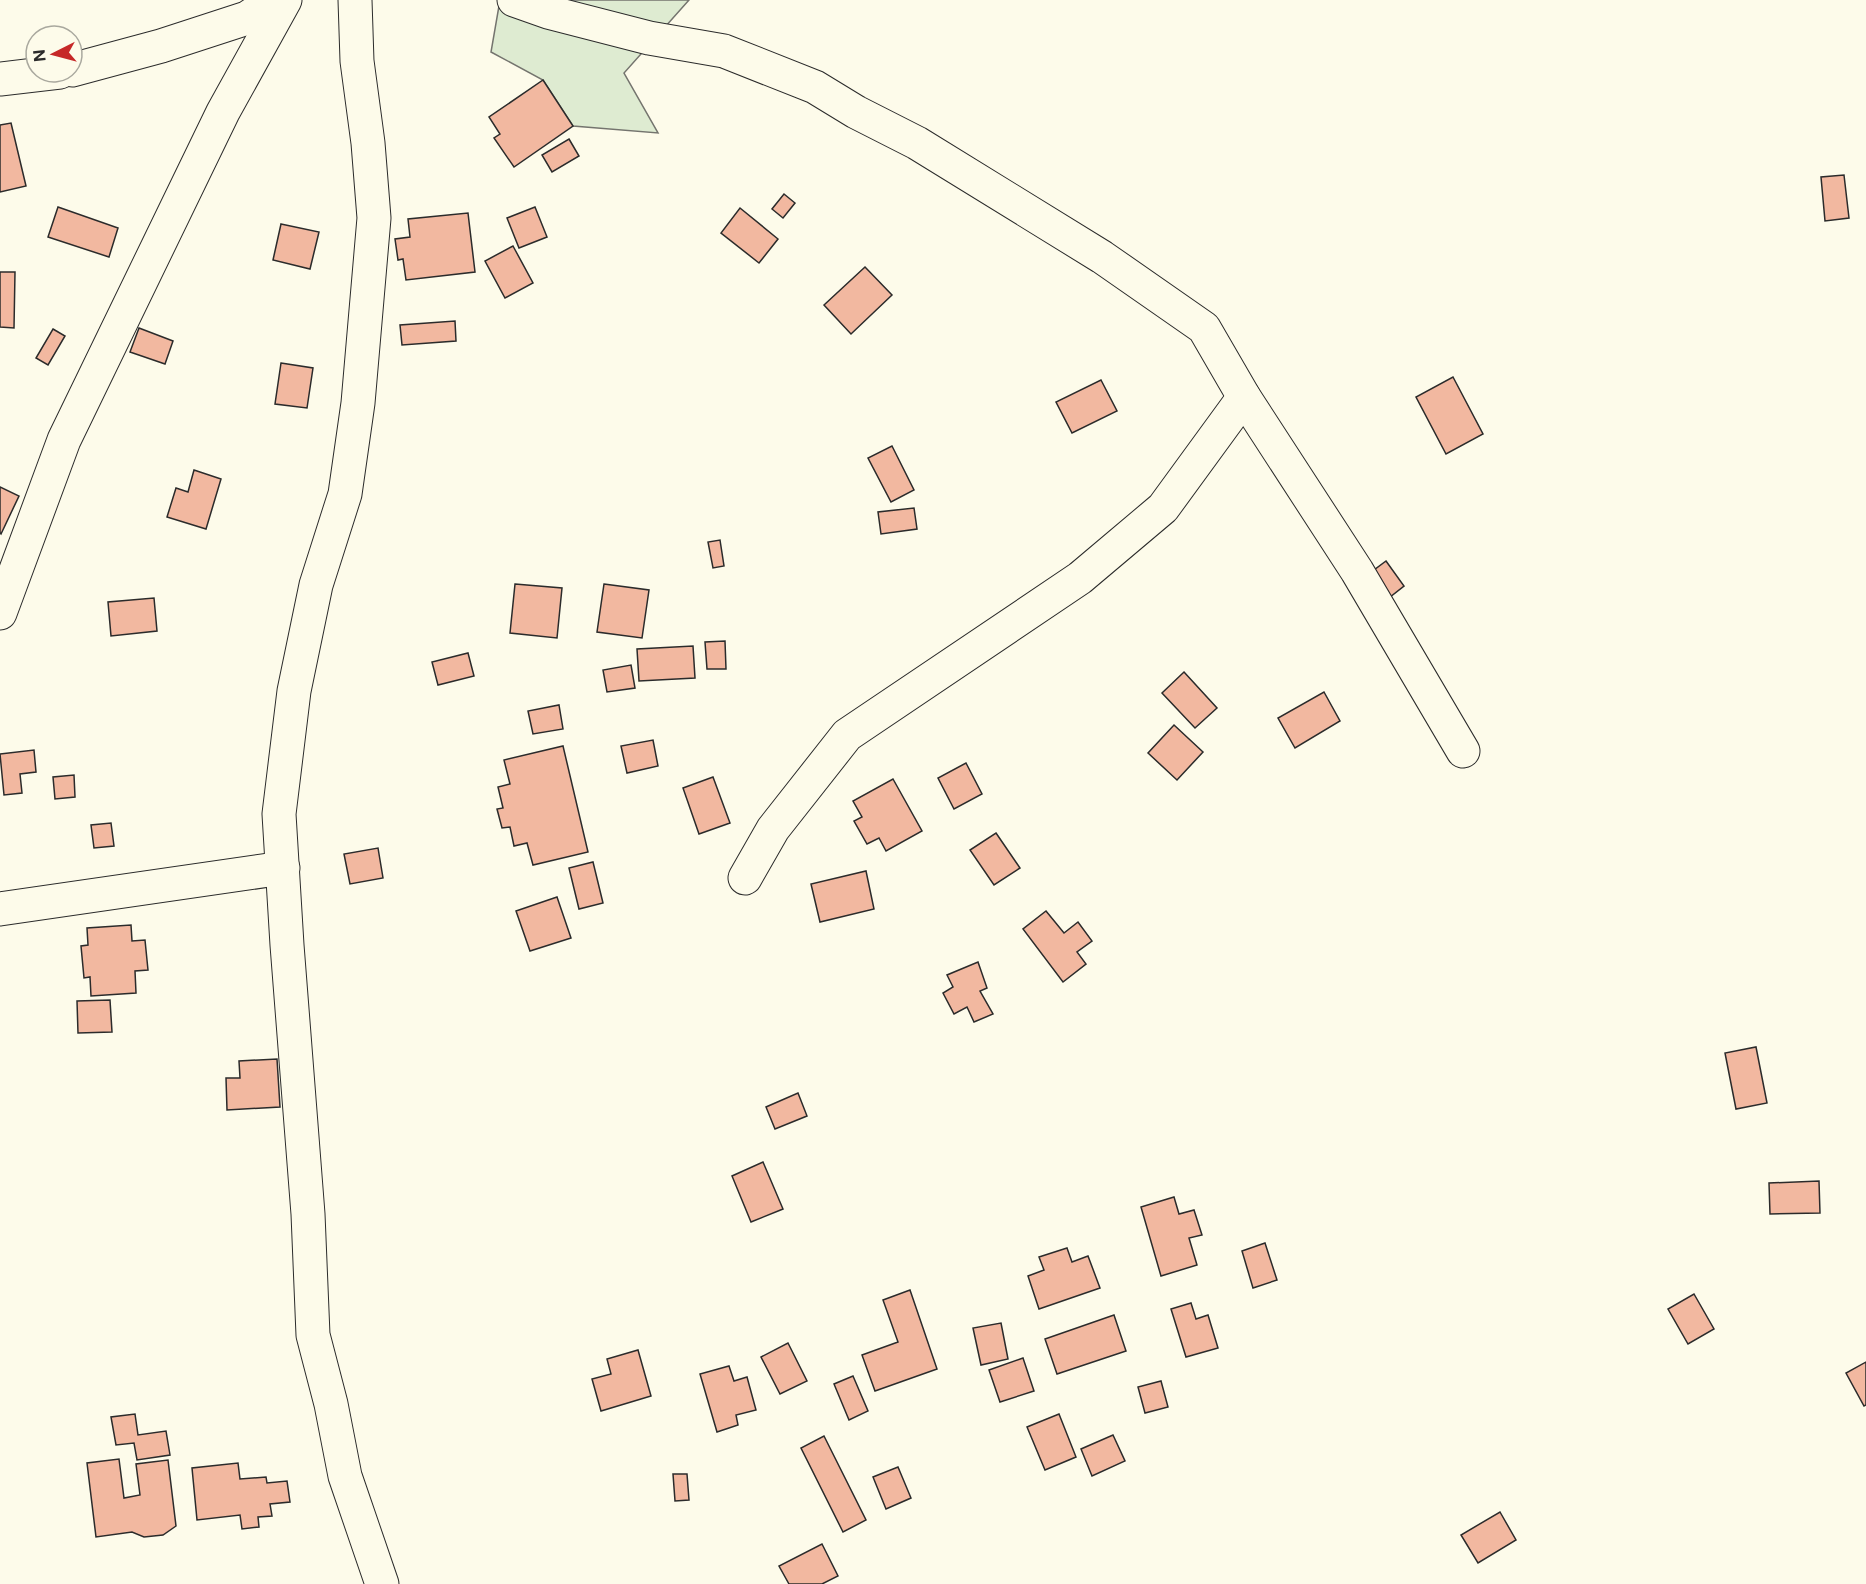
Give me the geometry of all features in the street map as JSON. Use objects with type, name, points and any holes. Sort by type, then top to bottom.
[{"type":"street","points":[[84,66],[162,46],[242,9],[274,0]]},
{"type":"street","points":[[0,613],[64,440],[223,112],[285,0]]},
{"type":"street","points":[[355,0],[357,61],[368,143],[374,218],[358,403],[345,494],[316,585],[294,691],[279,814],[309,1214],[314,1335],[345,1476],[382,1584]]},
{"type":"street","points":[[514,0],[548,12],[650,38],[724,51],[815,87],[856,112],[917,143],[1102,257],[1204,328],[1244,397],[1357,571],[1463,752]]},
{"type":"street","points":[[0,79],[24,76]]},
{"type":"street","points":[[745,878],[773,829],[847,735],[1080,578],[1163,508],[1244,397]]},
{"type":"street","points":[[0,909],[283,868]]},
{"type":"green space","points":[[500,0],[689,0],[624,73],[658,133],[573,126],[543,80],[491,52]]},
{"type":"building","points":[[543,80],[573,126],[514,167],[494,138],[500,134],[489,117]]},
{"type":"building","points":[[11,123],[26,186],[0,192],[0,125]]},
{"type":"building","points":[[569,139],[579,156],[552,172],[542,155]]},
{"type":"building","points":[[1844,175],[1849,218],[1825,221],[1821,177]]},
{"type":"building","points":[[784,194],[795,203],[783,218],[772,209]]},
{"type":"building","points":[[58,207],[118,228],[109,257],[48,237]]},
{"type":"building","points":[[535,207],[547,237],[519,248],[507,218]]},
{"type":"building","points":[[740,208],[778,239],[759,263],[721,233]]},
{"type":"building","points":[[468,213],[475,272],[406,280],[403,259],[398,260],[395,239],[410,237],[408,219]]},
{"type":"building","points":[[281,224],[319,232],[310,269],[273,260]]},
{"type":"building","points":[[513,246],[533,283],[505,298],[485,261]]},
{"type":"building","points":[[865,267],[892,295],[851,334],[824,305]]},
{"type":"building","points":[[0,272],[15,272],[14,328],[0,327]]},
{"type":"building","points":[[455,321],[456,341],[402,345],[400,325]]},
{"type":"building","points":[[139,328],[173,341],[165,364],[130,352]]},
{"type":"building","points":[[53,329],[65,336],[48,365],[36,358]]},
{"type":"building","points":[[281,363],[313,368],[307,408],[275,404]]},
{"type":"building","points":[[1453,377],[1483,434],[1446,454],[1416,397]]},
{"type":"building","points":[[1101,380],[1117,411],[1072,433],[1056,402]]},
{"type":"building","points":[[892,446],[914,490],[891,502],[868,458]]},
{"type":"building","points":[[194,470],[221,479],[206,529],[167,517],[176,488],[188,492]]},
{"type":"building","points":[[0,487],[19,496],[1,534],[0,533]]},
{"type":"building","points":[[914,508],[917,529],[881,534],[878,512]]},
{"type":"building","points":[[720,540],[724,566],[713,568],[708,542]]},
{"type":"building","points":[[1386,561],[1404,586],[1385,601],[1366,576]]},
{"type":"building","points":[[515,584],[562,588],[557,638],[510,633]]},
{"type":"building","points":[[604,584],[649,590],[642,638],[597,632]]},
{"type":"building","points":[[154,598],[157,631],[111,636],[108,602]]},
{"type":"building","points":[[725,641],[726,669],[707,669],[705,642]]},
{"type":"building","points":[[693,646],[695,678],[639,681],[637,649]]},
{"type":"building","points":[[468,653],[474,676],[438,685],[432,662]]},
{"type":"building","points":[[631,665],[635,688],[607,692],[603,670]]},
{"type":"building","points":[[1184,672],[1217,708],[1195,728],[1162,693]]},
{"type":"building","points":[[1324,692],[1340,721],[1295,748],[1278,718]]},
{"type":"building","points":[[559,705],[563,729],[533,734],[528,711]]},
{"type":"building","points":[[1174,725],[1203,752],[1177,780],[1148,753]]},
{"type":"building","points":[[653,740],[658,766],[627,773],[621,746]]},
{"type":"building","points":[[563,746],[588,852],[533,865],[527,843],[514,846],[510,827],[502,828],[497,809],[503,808],[498,787],[510,784],[504,760]]},
{"type":"building","points":[[34,750],[36,772],[20,774],[22,793],[4,795],[0,754]]},
{"type":"building","points":[[966,763],[982,794],[954,809],[938,778]]},
{"type":"building","points":[[74,775],[75,797],[55,799],[53,777]]},
{"type":"building","points":[[713,777],[730,823],[699,834],[683,788]]},
{"type":"building","points":[[893,779],[922,831],[886,851],[879,838],[867,844],[854,821],[862,817],[853,801]]},
{"type":"building","points":[[111,823],[114,846],[94,848],[91,825]]},
{"type":"building","points":[[996,833],[1020,868],[994,885],[970,850]]},
{"type":"building","points":[[378,848],[383,878],[350,884],[344,854]]},
{"type":"building","points":[[593,862],[603,903],[579,909],[569,868]]},
{"type":"building","points":[[866,871],[874,909],[820,922],[811,884]]},
{"type":"building","points":[[557,897],[571,938],[530,951],[516,911]]},
{"type":"building","points":[[1046,911],[1064,933],[1078,922],[1092,941],[1077,952],[1086,964],[1063,982],[1023,929]]},
{"type":"building","points":[[131,925],[132,941],[145,940],[148,970],[135,971],[136,993],[91,996],[90,977],[84,978],[81,946],[88,945],[87,928]]},
{"type":"building","points":[[978,962],[987,988],[980,991],[993,1014],[974,1022],[967,1007],[954,1014],[943,993],[953,987],[947,975]]},
{"type":"building","points":[[110,1000],[112,1032],[78,1033],[77,1001]]},
{"type":"building","points":[[1756,1047],[1767,1103],[1736,1109],[1725,1053]]},
{"type":"building","points":[[277,1059],[280,1107],[227,1110],[226,1078],[240,1078],[239,1061]]},
{"type":"building","points":[[798,1093],[807,1116],[775,1129],[766,1107]]},
{"type":"building","points":[[763,1162],[783,1209],[751,1222],[732,1176]]},
{"type":"building","points":[[1819,1181],[1820,1213],[1770,1214],[1769,1183]]},
{"type":"building","points":[[1174,1197],[1179,1214],[1194,1210],[1202,1235],[1189,1238],[1197,1265],[1161,1276],[1141,1207]]},
{"type":"building","points":[[1265,1243],[1277,1280],[1253,1288],[1242,1251]]},
{"type":"building","points":[[1067,1248],[1072,1262],[1088,1256],[1100,1288],[1039,1309],[1028,1276],[1044,1270],[1039,1257]]},
{"type":"building","points":[[910,1290],[937,1369],[875,1391],[862,1355],[898,1342],[883,1300]]},
{"type":"building","points":[[1694,1294],[1714,1329],[1688,1344],[1668,1309]]},
{"type":"building","points":[[1191,1303],[1196,1319],[1208,1315],[1218,1348],[1186,1357],[1171,1309]]},
{"type":"building","points":[[1114,1315],[1126,1351],[1057,1374],[1045,1339]]},
{"type":"building","points":[[1001,1323],[1008,1359],[981,1365],[973,1328]]},
{"type":"building","points":[[788,1343],[807,1381],[780,1394],[761,1357]]},
{"type":"building","points":[[638,1350],[651,1396],[601,1411],[592,1379],[611,1374],[607,1359]]},
{"type":"building","points":[[1023,1358],[1034,1391],[1000,1402],[989,1370]]},
{"type":"building","points":[[1866,1362],[1866,1405],[1864,1406],[1846,1373]]},
{"type":"building","points":[[729,1366],[734,1381],[747,1377],[756,1410],[736,1415],[738,1425],[717,1432],[700,1374]]},
{"type":"building","points":[[853,1376],[868,1411],[849,1420],[834,1384]]},
{"type":"building","points":[[1161,1381],[1168,1407],[1145,1413],[1138,1387]]},
{"type":"building","points":[[135,1414],[138,1435],[166,1431],[170,1455],[137,1460],[134,1443],[116,1445],[111,1417]]},
{"type":"building","points":[[1059,1414],[1076,1457],[1045,1470],[1027,1427]]},
{"type":"building","points":[[1113,1435],[1125,1461],[1092,1476],[1081,1449]]},
{"type":"building","points":[[824,1436],[866,1520],[843,1532],[801,1448]]},
{"type":"building","points":[[119,1459],[124,1498],[140,1495],[136,1464],[168,1460],[176,1526],[163,1535],[144,1537],[132,1532],[96,1537],[87,1463]]},
{"type":"building","points":[[238,1463],[240,1479],[266,1477],[267,1483],[287,1481],[290,1502],[270,1504],[272,1516],[258,1517],[259,1527],[242,1529],[240,1515],[197,1520],[192,1468]]},
{"type":"building","points":[[898,1467],[911,1498],[886,1509],[873,1477]]},
{"type":"building","points":[[673,1474],[687,1474],[689,1500],[675,1501]]},
{"type":"building","points":[[1500,1512],[1516,1540],[1478,1563],[1461,1535]]},
{"type":"building","points":[[822,1544],[838,1576],[822,1584],[789,1584],[779,1566]]}]
